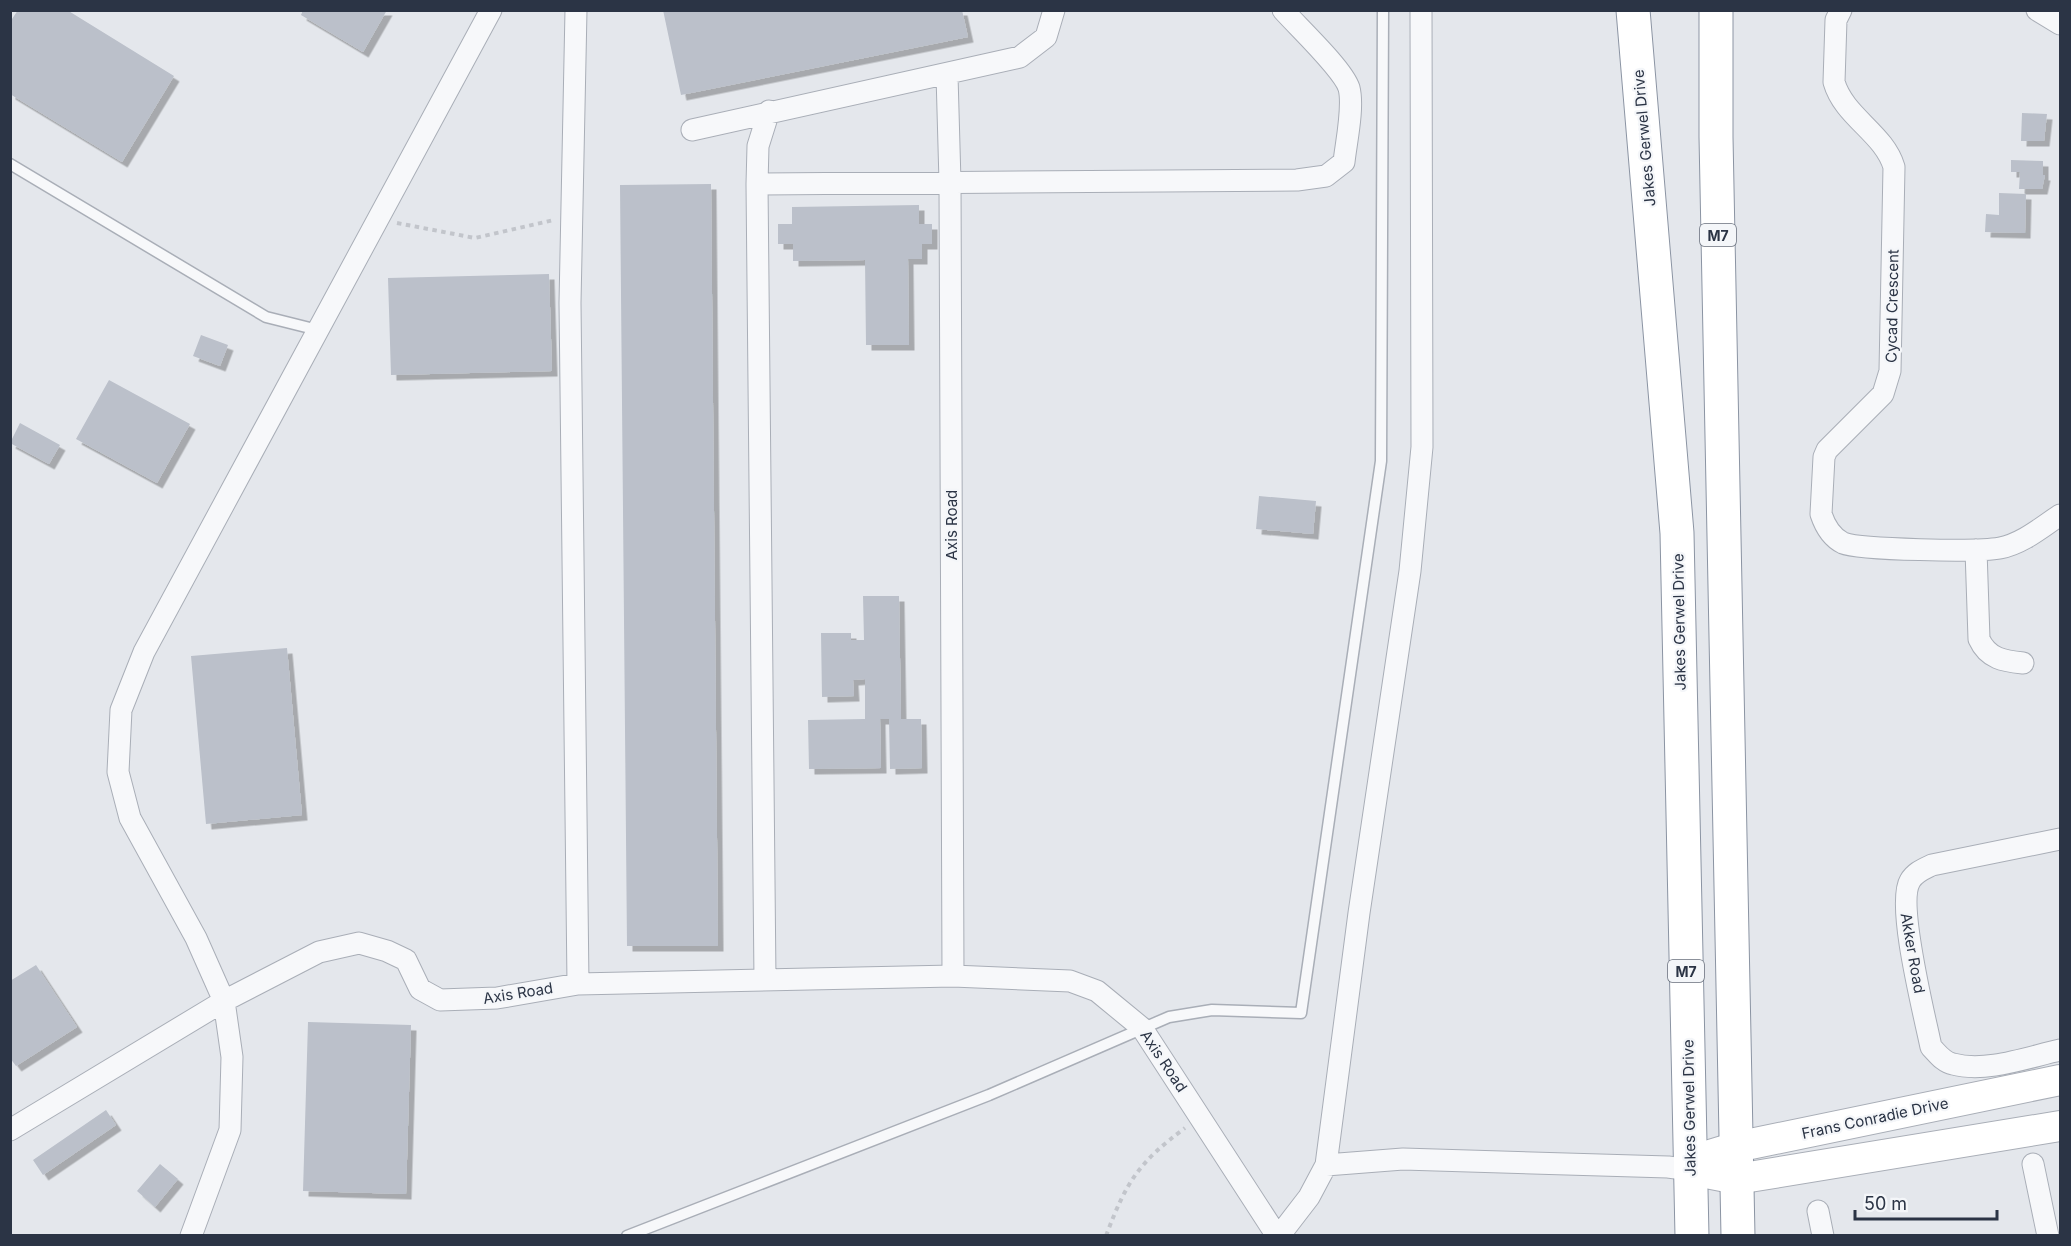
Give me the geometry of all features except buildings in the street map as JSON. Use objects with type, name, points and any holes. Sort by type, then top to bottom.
[{"type":"highway","name":"Jakes Gerwel Drive","points":[[1633,10],[1677,533],[1683,1166],[1692,1236]]},
{"type":"highway","name":"M7","points":[[1716,10],[1716,137],[1738,1236]]},
{"type":"main road","name":"Frans Conradie Drive","points":[[1683,1166],[1736,1147],[2061,1080]]},
{"type":"main road","points":[[1683,1166],[1737,1179],[2061,1126]]},
{"type":"street","points":[[191,1236],[230,1130],[232,1057],[224,1001],[196,938],[130,819],[118,772],[121,710],[144,652],[491,10]]},
{"type":"street","points":[[576,10],[570,303],[578,984]]},
{"type":"street","points":[[692,130],[769,111],[947,75],[1020,57],[1046,37],[1054,10]]},
{"type":"street","points":[[757,184],[1297,180],[1326,176],[1344,162],[1349,124],[1349,88],[1337,70],[1283,10]]},
{"type":"street","points":[[1278,1236],[1309,1197],[1326,1165],[1360,901],[1410,571],[1421,457],[1424,179],[1421,10]]},
{"type":"street","name":"Cycad Crescent","points":[[1841,10],[1836,20],[1834,82],[1837,91],[1842,102],[1889,154],[1894,167],[1890,370],[1883,394],[1827,450],[1824,457],[1821,514],[1831,533],[1851,545],[1976,549],[2000,548],[2018,542],[2061,515]]},
{"type":"street","points":[[2037,10],[2061,24]]},
{"type":"street","name":"Axis Road","points":[[947,75],[950,182],[953,976]]},
{"type":"street","points":[[765,980],[757,184],[758,146],[769,111]]},
{"type":"street","points":[[1976,549],[1979,639],[1984,649],[1996,658],[2024,663]]},
{"type":"street","name":"Akker Road","points":[[2061,839],[1932,865],[1916,873],[1909,882],[1905,908],[1931,1047],[1941,1058],[1952,1064],[1971,1066],[2061,1050]]},
{"type":"street","name":"Axis Road","points":[[10,1130],[224,1001],[319,952],[359,943],[387,951],[406,960],[420,989],[440,1000],[497,998],[578,984],[953,976],[1070,981],[1097,992],[1142,1028],[1278,1236]]},
{"type":"street","points":[[1326,1165],[1403,1159],[1683,1166]]},
{"type":"street","points":[[2033,1164],[2048,1236]]},
{"type":"street","points":[[1818,1211],[1823,1236]]},
{"type":"lane","points":[[627,1236],[990,1095],[1169,1017],[1212,1010],[1301,1013],[1381,461],[1383,10]]},
{"type":"lane","points":[[10,164],[266,317],[318,330]]},
{"type":"path","points":[[378,219],[475,238],[572,217]]},
{"type":"path","points":[[1106,1236],[1117,1207],[1136,1172],[1153,1152],[1201,1117]]}]
